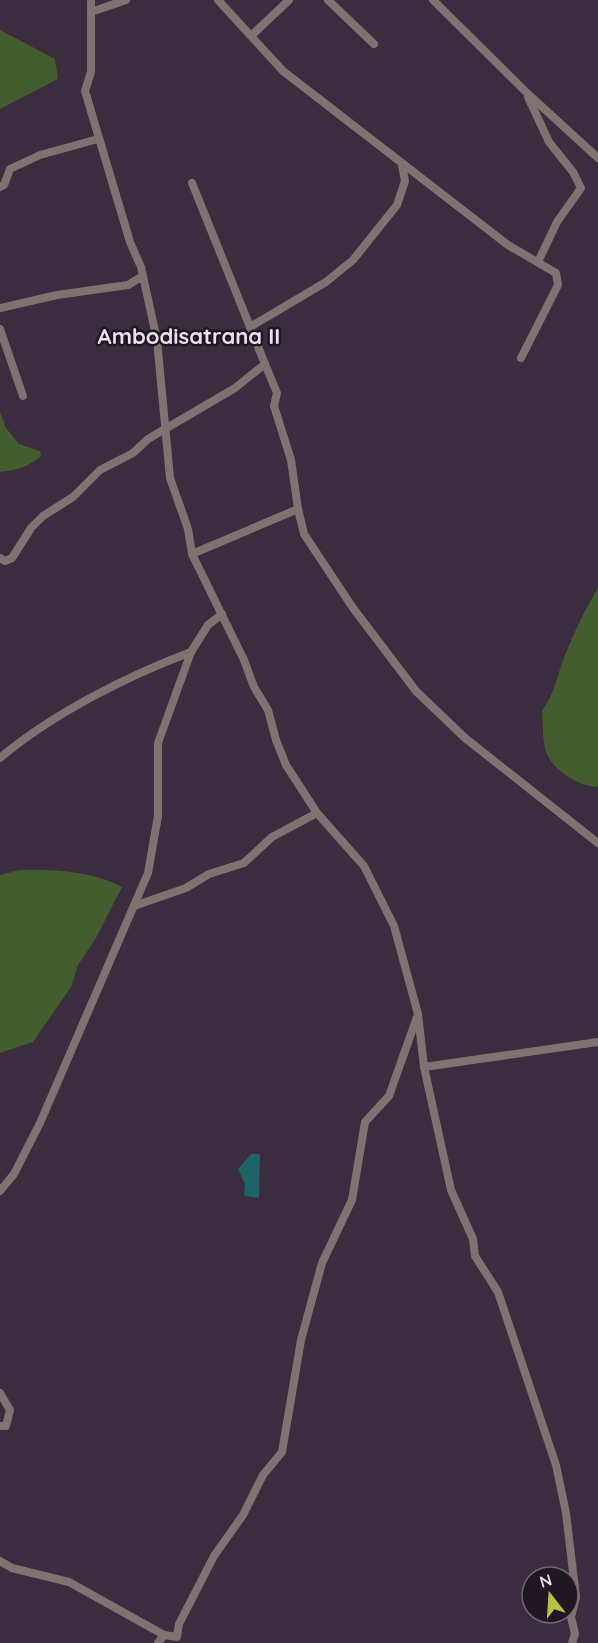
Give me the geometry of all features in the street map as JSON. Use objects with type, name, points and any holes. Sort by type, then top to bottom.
[{"type":"street","points":[[92,0],[91,72],[86,91],[98,139],[143,276],[157,339],[170,478],[188,529],[192,554],[244,660],[254,687],[268,710],[286,765],[317,813],[364,866],[394,926],[418,1014],[424,1067],[451,1190],[473,1239],[475,1256],[498,1292],[556,1465],[566,1514],[576,1597],[571,1617],[575,1634],[572,1643]]},
{"type":"street","points":[[91,12],[126,0]]},
{"type":"street","points":[[218,0],[283,71],[508,245],[556,273],[558,285],[521,358]]},
{"type":"street","points":[[252,35],[289,0]]},
{"type":"street","points":[[328,0],[374,44]]},
{"type":"street","points":[[433,0],[526,93],[598,158]]},
{"type":"street","points":[[526,93],[549,142],[573,172],[580,188],[557,222],[538,262]]},
{"type":"street","points":[[0,187],[4,185],[10,169],[39,155],[98,139]]},
{"type":"street","points":[[250,327],[326,282],[353,260],[398,205],[405,182],[401,164]]},
{"type":"street","points":[[192,183],[278,393],[274,406],[291,460],[304,534],[353,608],[416,691],[465,738],[598,843]]},
{"type":"street","points":[[0,308],[57,295],[128,285],[143,276]]},
{"type":"street","points":[[0,329],[23,396]]},
{"type":"street","points":[[0,558],[5,561],[12,558],[31,528],[43,516],[73,497],[100,470],[133,453],[148,439],[167,430],[235,388],[266,364]]},
{"type":"street","points":[[192,554],[298,509]]},
{"type":"street","points":[[0,1191],[14,1174],[40,1123],[148,873],[158,816],[158,743],[191,652],[208,625],[222,614]]},
{"type":"street","points":[[0,758],[77,706],[147,668],[191,652]]},
{"type":"street","points":[[134,906],[186,888],[209,874],[244,863],[272,837],[317,813]]},
{"type":"street","points":[[0,1562],[32,1574],[69,1582],[164,1635],[177,1637],[179,1624],[214,1556],[243,1515],[264,1475],[282,1452],[301,1340],[322,1263],[352,1200],[365,1122],[389,1096],[418,1014]]},
{"type":"street","points":[[424,1067],[598,1042]]},
{"type":"street","points":[[0,1393],[10,1410],[6,1426],[0,1426]]},
{"type":"street","points":[[158,1643],[164,1635]]},
{"type":"shaded area","points":[[0,30],[55,59],[58,79],[0,109]]},
{"type":"shaded area","points":[[0,412],[6,428],[19,444],[40,451],[41,456],[32,463],[0,472]]},
{"type":"shaded area","points":[[598,588],[598,787],[583,784],[568,777],[550,760],[544,744],[542,711],[553,692],[575,632]]},
{"type":"shaded area","points":[[19,870],[85,874],[122,887],[96,938],[78,965],[71,987],[33,1042],[0,1053],[0,875]]},
{"type":"shaded area","points":[[251,1154],[260,1154],[259,1198],[244,1196],[245,1184],[238,1169]]},
{"type":"district","name":"Ambodisatrana II","points":[[189,336]]}]
